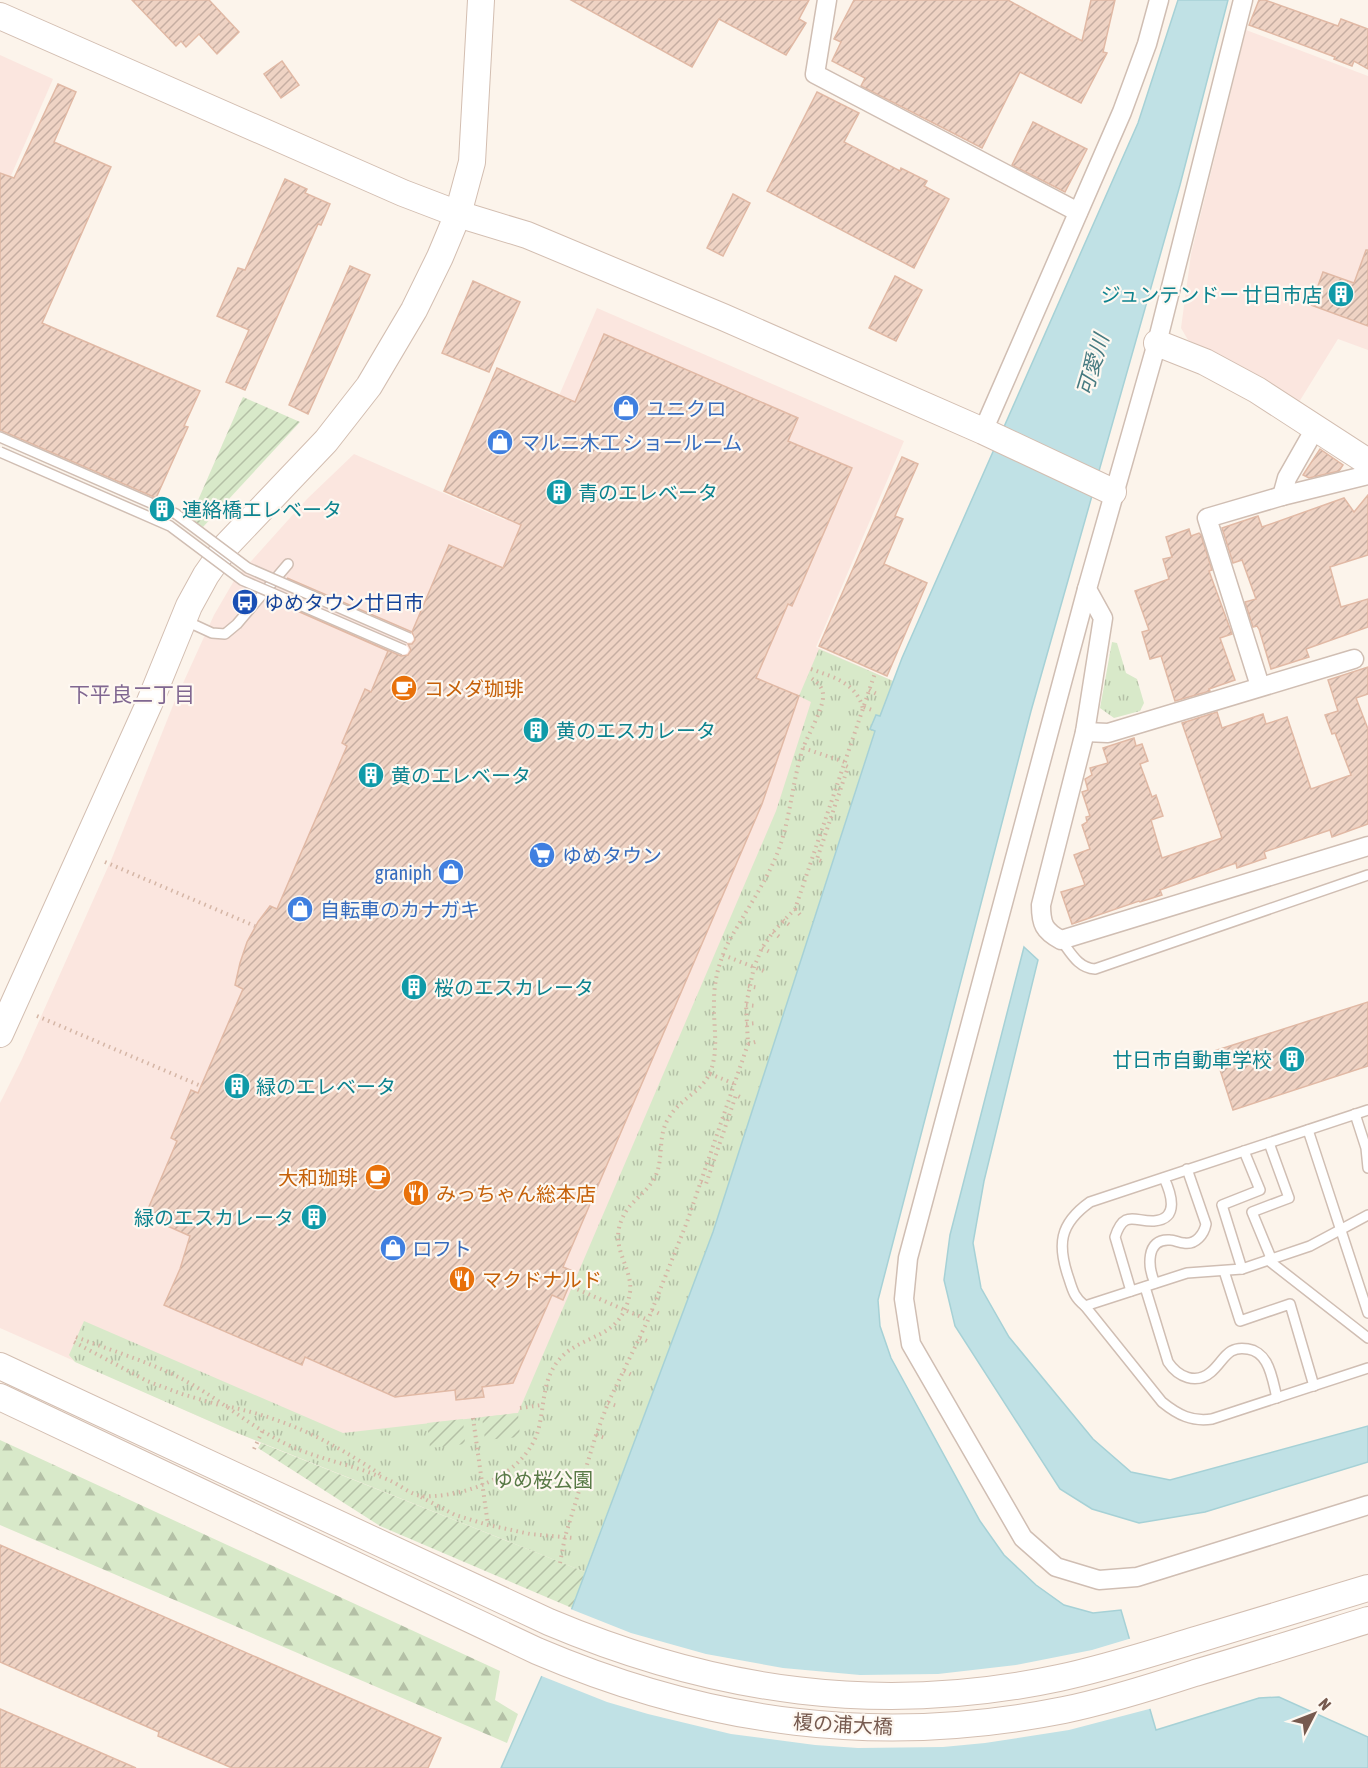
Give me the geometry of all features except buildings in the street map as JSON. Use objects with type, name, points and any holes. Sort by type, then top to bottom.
[{"type":"street","points":[[0,1034],[149,704],[183,620],[206,575],[227,545],[326,441],[369,386],[414,310],[440,257],[458,214],[472,162],[481,0]]},
{"type":"street","points":[[827,0],[815,74],[1078,212]]},
{"type":"street","points":[[990,434],[1078,212],[1122,112],[1147,44],[1159,0]]},
{"type":"street","points":[[1243,0],[1157,343],[1107,489],[1087,589],[908,1258],[904,1299],[912,1344],[1023,1538],[1056,1567],[1099,1580],[1137,1577],[1368,1505]]},
{"type":"street","points":[[0,16],[403,193],[458,214],[527,235],[734,321],[990,434],[1107,489]]},
{"type":"street","points":[[1157,343],[1205,362],[1257,390],[1368,462]]},
{"type":"street","points":[[1282,496],[1287,478],[1316,427]]},
{"type":"street","points":[[1260,686],[1207,518],[1282,496],[1368,475]]},
{"type":"street","points":[[1087,589],[1103,618],[1085,732],[1041,905],[1041,921],[1050,934],[1061,940],[1368,846]]},
{"type":"street","points":[[1085,732],[1108,733],[1354,659]]},
{"type":"street","name":"榎の浦大橋","points":[[0,1366],[549,1622],[624,1652],[701,1674],[780,1689],[900,1696],[979,1691],[1058,1679],[1145,1656],[1368,1588]]},
{"type":"street","name":"榎の浦大橋","points":[[0,1397],[537,1651],[614,1682],[694,1705],[776,1720],[858,1727],[942,1726],[1014,1719],[1075,1707],[1155,1686],[1368,1620]]},
{"type":"lane","points":[[0,437],[176,513],[248,568],[409,638]]},
{"type":"lane","points":[[0,452],[170,526],[242,580],[404,650]]},
{"type":"lane","points":[[183,620],[212,633],[225,634],[237,624],[288,564]]},
{"type":"lane","points":[[1061,940],[1080,965],[1088,969],[1095,969],[1368,875]]},
{"type":"lane","points":[[1368,1110],[1090,1202],[1070,1220],[1061,1246],[1062,1259],[1075,1299],[1085,1306],[1162,1402],[1187,1418],[1199,1421],[1212,1419],[1368,1368]]},
{"type":"lane","points":[[1355,1114],[1366,1148],[1368,1168]]},
{"type":"lane","points":[[1308,1130],[1368,1313]]},
{"type":"lane","points":[[1269,1143],[1289,1198],[1252,1212],[1270,1259],[1368,1338]]},
{"type":"lane","points":[[1242,1269],[1222,1205],[1260,1190],[1245,1150]]},
{"type":"lane","points":[[1155,1283],[1148,1261],[1153,1248],[1164,1240],[1191,1243],[1200,1237],[1205,1228],[1206,1224],[1187,1169]]},
{"type":"lane","points":[[1131,1291],[1115,1244],[1115,1237],[1121,1224],[1127,1220],[1140,1218],[1153,1221],[1170,1211],[1172,1199],[1164,1179]]},
{"type":"lane","points":[[1085,1306],[1187,1273],[1242,1269],[1310,1246],[1368,1215]]},
{"type":"lane","points":[[1224,1270],[1240,1321],[1290,1304],[1314,1386]]},
{"type":"lane","points":[[1145,1287],[1168,1362],[1173,1370],[1189,1379],[1198,1379],[1213,1371],[1224,1355],[1233,1350],[1243,1348],[1253,1350],[1261,1355],[1267,1364],[1277,1398]]},
{"type":"path","points":[[811,669],[847,684],[861,700],[863,708]]},
{"type":"path","points":[[560,1563],[575,1503],[596,1435],[608,1403],[648,1320],[687,1222],[735,1084],[748,1044],[746,1005],[748,986],[754,967],[762,948],[773,932],[795,909],[875,673]]},
{"type":"path","points":[[420,1497],[459,1493],[483,1486],[500,1475],[527,1451],[536,1435],[549,1378],[557,1361],[570,1349],[604,1333],[619,1320],[624,1310],[630,1291],[627,1271],[620,1256],[618,1238],[621,1220],[630,1205],[654,1180],[660,1163],[663,1127],[672,1112],[700,1088],[710,1074],[715,1055],[715,982],[723,955],[734,931],[766,879],[780,845],[803,748],[824,694],[820,686],[808,676]]},
{"type":"path","points":[[869,690],[877,693]]},
{"type":"path","points":[[863,708],[872,710]]},
{"type":"path","points":[[803,748],[848,767],[817,859],[821,861]]},
{"type":"path","points":[[105,862],[255,926]]},
{"type":"path","points":[[795,909],[802,917]]},
{"type":"path","points":[[783,920],[792,927]]},
{"type":"path","points":[[773,932],[782,939]]},
{"type":"path","points":[[762,948],[772,953]]},
{"type":"path","points":[[723,955],[764,971]]},
{"type":"path","points":[[748,986],[759,988]]},
{"type":"path","points":[[746,1005],[757,1006]]},
{"type":"path","points":[[37,1016],[201,1086]]},
{"type":"path","points":[[746,1024],[757,1023]]},
{"type":"path","points":[[748,1044],[759,1041]]},
{"type":"path","points":[[710,1074],[735,1084]]},
{"type":"path","points":[[701,1182],[706,1184],[736,1095],[740,1096]]},
{"type":"path","points":[[572,1287],[648,1320]]},
{"type":"path","points":[[652,1310],[660,1314]]},
{"type":"path","points":[[640,1338],[649,1342]]},
{"type":"path","points":[[390,1480],[285,1443],[223,1406],[198,1388],[163,1370],[75,1340],[147,1381],[223,1406],[259,1413],[324,1439],[390,1480],[454,1515],[488,1525],[538,1535],[573,1538]]},
{"type":"path","points":[[624,1371],[632,1375]]},
{"type":"path","points":[[608,1403],[617,1406]]},
{"type":"path","points":[[520,1408],[542,1405]]},
{"type":"path","points":[[473,1418],[488,1525]]},
{"type":"path","points":[[254,1449],[263,1430]]},
{"type":"path","points":[[596,1435],[605,1437]]},
{"type":"path","points":[[586,1468],[594,1470]]},
{"type":"path","points":[[575,1503],[583,1505]]},
{"type":"path","points":[[561,1556],[569,1557]]},
{"type":"shaded area","points":[[1246,30],[1368,76],[1368,350],[1338,339],[1299,402],[1188,340],[1181,328],[1191,254]]},
{"type":"shaded area","points":[[0,55],[53,79],[0,201]]},
{"type":"shaded area","points":[[597,308],[904,441],[816,647],[893,681],[585,1572],[232,1431],[0,1328],[0,1103],[112,858],[174,703],[214,615],[235,579],[307,499],[354,454],[505,520]]},
{"type":"green space","points":[[243,397],[300,422],[203,527],[189,521]]},
{"type":"green space","points":[[1112,642],[1117,643],[1126,673],[1137,679],[1144,703],[1140,711],[1114,718],[1100,708]]},
{"type":"green space","name":"ゆめ桜公園","points":[[819,649],[893,681],[880,717],[871,729],[875,730],[713,1232],[585,1572],[232,1431],[75,1362],[69,1355],[84,1321],[343,1433],[518,1413],[776,811],[811,702],[799,696]]},
{"type":"green space","points":[[518,1413],[520,1437],[485,1440],[482,1417]]},
{"type":"green space","points":[[463,1419],[465,1444],[430,1448],[427,1423]]},
{"type":"green space","points":[[0,1440],[500,1671],[495,1700],[518,1714],[507,1743],[0,1525]]},
{"type":"green space","points":[[261,1443],[585,1572],[572,1608],[380,1526],[258,1448]]},
{"type":"water","name":"可愛川","points":[[1178,0],[1228,0],[1180,185],[1031,711],[878,1300],[880,1326],[891,1358],[980,1521],[1004,1555],[1036,1585],[1064,1605],[1093,1613],[1121,1610],[1156,1730],[1259,1698],[1279,1697],[1368,1737],[1368,1768],[501,1768],[572,1608],[713,1232],[875,731],[870,729],[876,715],[880,716],[902,658],[1138,123]]},
{"type":"water","points":[[1024,947],[1038,960],[984,1181],[973,1243],[981,1288],[1009,1337],[1093,1439],[1131,1472],[1170,1480],[1368,1426],[1368,1462],[1205,1512],[1139,1523],[1092,1509],[1060,1489],[955,1326],[944,1280],[950,1235]]},
{"type":"pier","points":[[568,1608],[631,1633],[706,1654],[783,1668],[860,1675],[938,1674],[1016,1665],[1092,1650],[1132,1638],[1153,1708],[1069,1730],[943,1747],[858,1748],[731,1734],[607,1702],[539,1675]]},
{"type":"place","name":"ジュンテンドー 廿日市店","points":[[1341,294]]},
{"type":"place","name":"ユニクロ","points":[[626,408]]},
{"type":"place","name":"マルニ木工 ショールーム","points":[[500,442]]},
{"type":"place","name":"青のエレベータ","points":[[559,492]]},
{"type":"place","name":"連絡橋エレベータ","points":[[162,509]]},
{"type":"place","name":"ゆめタウン廿日市","points":[[245,602]]},
{"type":"place","name":"コメダ珈琲","points":[[404,688]]},
{"type":"place","name":"黄のエスカレータ","points":[[536,730]]},
{"type":"place","name":"黄のエレベータ","points":[[371,775]]},
{"type":"place","name":"ゆめタウン","points":[[542,855]]},
{"type":"place","name":"graniph","points":[[451,872]]},
{"type":"place","name":"自転車のカナガキ","points":[[300,909]]},
{"type":"place","name":"桜のエスカレータ","points":[[414,987]]},
{"type":"place","name":"廿日市自動車学校","points":[[1292,1059]]},
{"type":"place","name":"緑のエレベータ","points":[[237,1086]]},
{"type":"place","name":"大和珈琲","points":[[378,1177]]},
{"type":"place","name":"みっちゃん総本店","points":[[416,1193]]},
{"type":"place","name":"緑のエスカレータ","points":[[314,1217]]},
{"type":"place","name":"ロフト","points":[[393,1248]]},
{"type":"place","name":"マクドナルド","points":[[462,1279]]},
{"type":"district","name":"下平良二丁目","points":[[132,694]]}]
